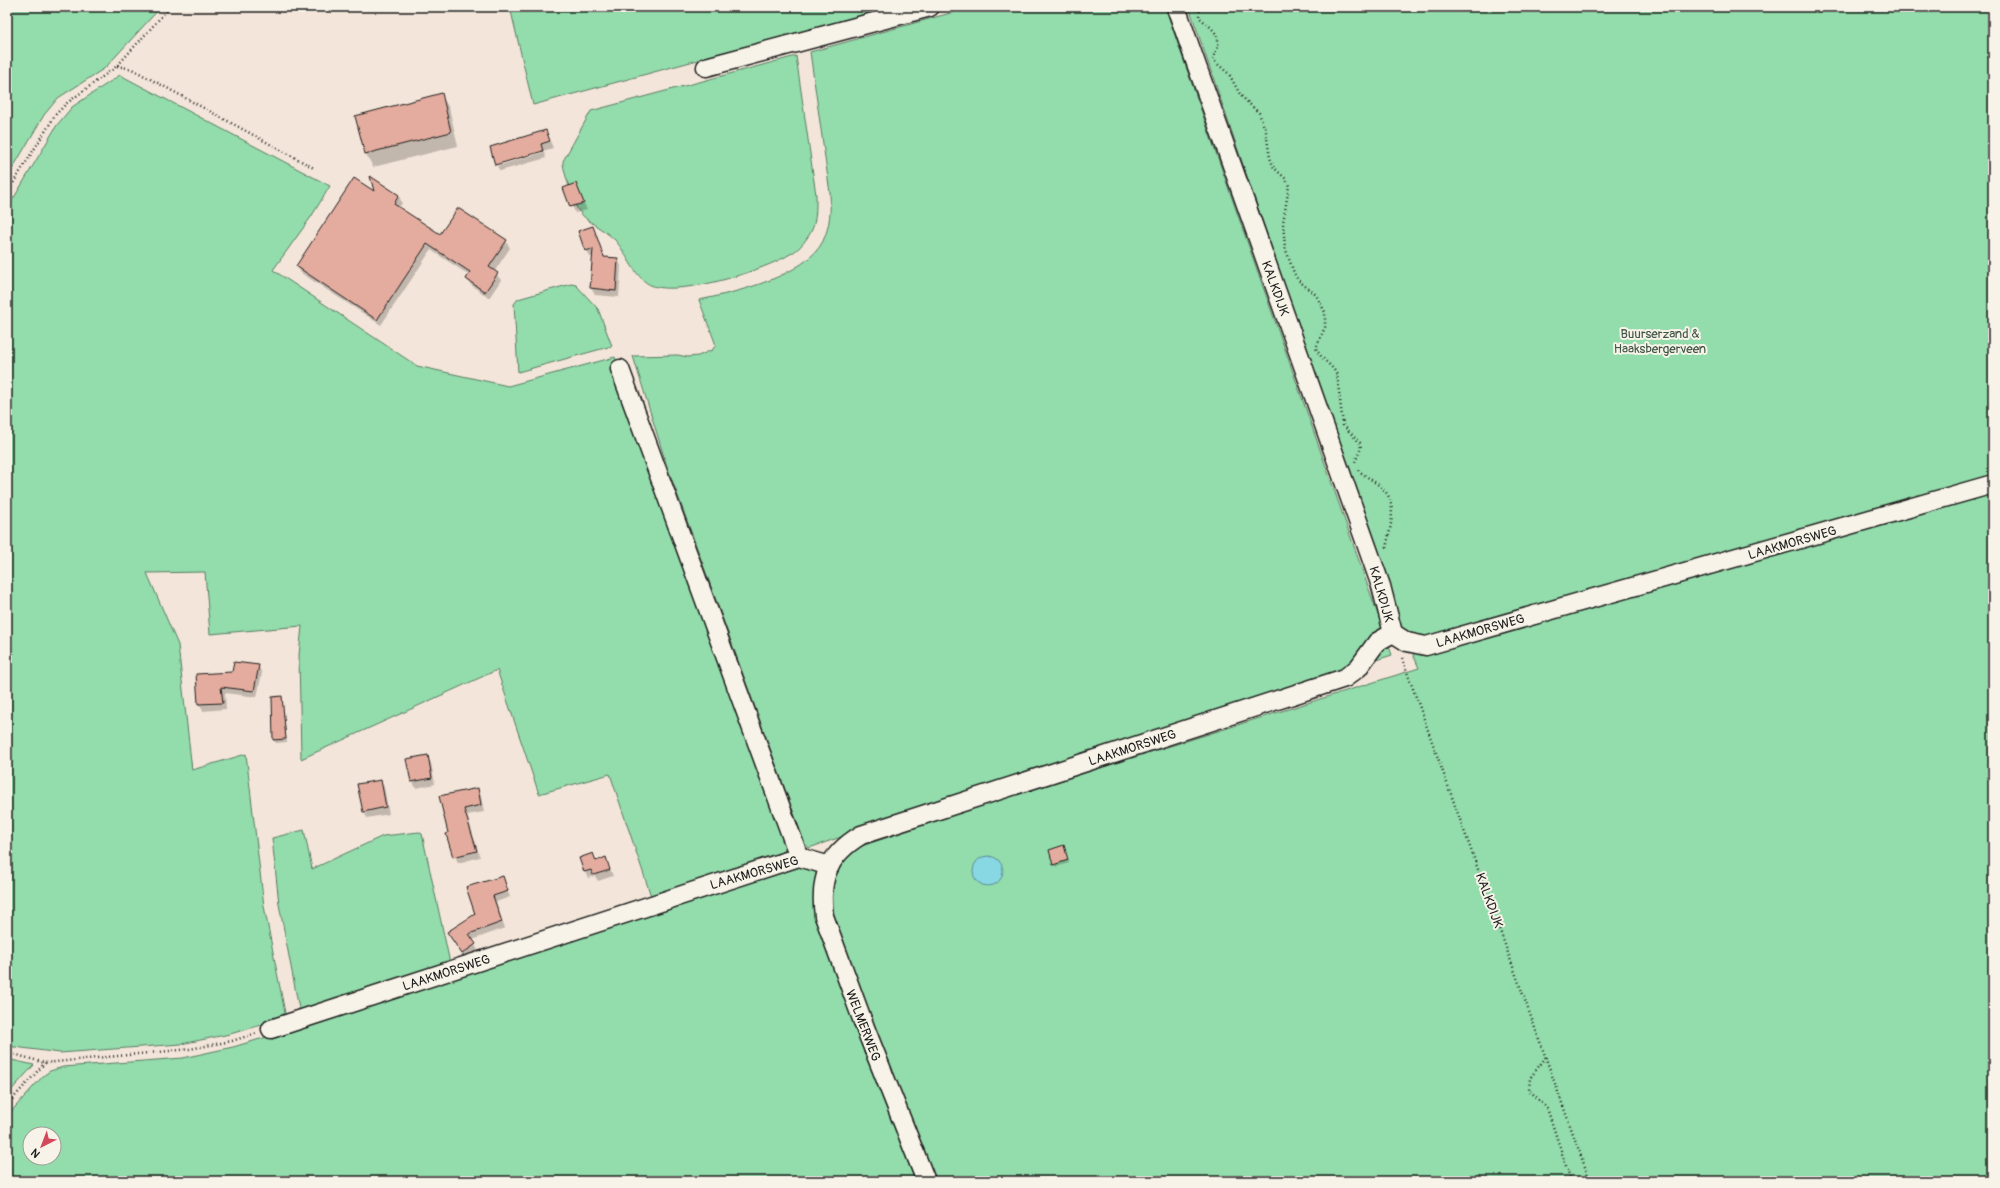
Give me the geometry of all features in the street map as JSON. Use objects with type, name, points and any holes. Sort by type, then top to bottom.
[{"type":"street","points":[[706,67],[930,7]]},
{"type":"street","name":"KALKDIJK","points":[[1176,7],[1381,586],[1393,633]]},
{"type":"street","points":[[620,369],[799,857]]},
{"type":"street","name":"LAAKMORSWEG","points":[[271,1029],[799,857],[830,866],[837,853],[848,843],[861,835],[1345,678],[1358,668],[1377,642],[1393,633],[1407,642],[1426,646],[1993,484]]},
{"type":"street","name":"WELMERWEG","points":[[830,866],[824,882],[822,896],[824,916],[866,1030],[926,1181]]},
{"type":"path","points":[[7,193],[56,114],[67,102],[117,66],[170,7]]},
{"type":"path","points":[[1200,7],[1199,17],[1215,32],[1218,39],[1218,46],[1213,60],[1229,74],[1241,96],[1259,113],[1266,132],[1270,158],[1274,168],[1286,179],[1289,186],[1283,223],[1285,247],[1294,274],[1298,280],[1316,295],[1325,312],[1325,327],[1316,348],[1334,368],[1337,375],[1343,425],[1360,443],[1361,448],[1355,464],[1357,470],[1384,490],[1389,496],[1392,508],[1386,550]]},
{"type":"path","points":[[117,66],[132,68],[314,168]]},
{"type":"path","name":"KALKDIJK","points":[[1393,633],[1590,1181]]},
{"type":"path","points":[[7,1052],[45,1063],[190,1049],[232,1041],[271,1029]]},
{"type":"path","points":[[1546,1057],[1530,1078],[1529,1090],[1548,1108],[1571,1181]]},
{"type":"path","points":[[7,1105],[45,1063]]},
{"type":"green space","points":[[7,7],[161,7],[105,68],[58,98],[44,115],[7,178]]},
{"type":"green space","points":[[510,7],[892,7],[533,105]]},
{"type":"green space","points":[[972,7],[1165,7],[1392,655],[1121,741],[809,848],[805,844],[666,463],[633,356],[678,355],[687,357],[698,356],[712,350],[716,345],[699,300],[731,293],[768,281],[786,273],[801,264],[814,253],[823,241],[830,218],[830,193],[810,52]]},
{"type":"green space","name":"Buurserzand & Haaksbergerveen","points":[[1189,7],[1993,7],[1993,1181],[7,1181],[7,1116],[43,1076],[50,1071],[63,1067],[183,1058],[233,1047],[304,1026],[798,864],[810,867],[852,854],[859,847],[995,801],[1419,668],[1404,634]]},
{"type":"green space","points":[[796,56],[816,195],[815,217],[813,228],[810,233],[802,245],[794,252],[780,260],[745,274],[724,280],[684,287],[667,288],[653,286],[647,283],[636,272],[615,240],[581,214],[574,201],[569,186],[563,161],[591,111]]},
{"type":"green space","points":[[120,75],[330,186],[311,217],[273,270],[417,366],[508,386],[615,357],[675,542],[788,847],[784,851],[651,896],[610,774],[539,794],[497,670],[301,759],[299,655],[302,626],[210,634],[205,572],[147,573],[178,645],[192,770],[246,754],[264,906],[286,1018],[230,1034],[181,1044],[60,1053],[7,1046],[7,206],[15,196],[57,125],[72,107]]},
{"type":"green space","points":[[571,284],[576,285],[598,309],[612,346],[518,372],[514,304],[518,299]]},
{"type":"green space","points":[[304,830],[312,869],[383,836],[419,832],[422,834],[450,963],[300,1014],[279,904],[272,838]]},
{"type":"green space","points":[[7,1059],[34,1065],[7,1095]]},
{"type":"water","points":[[988,856],[999,860],[1003,871],[999,882],[988,886],[977,882],[973,871],[977,860]]},
{"type":"building","points":[[442,93],[451,132],[365,154],[355,116]]},
{"type":"building","points":[[546,130],[550,141],[541,144],[543,151],[495,165],[490,147]]},
{"type":"building","points":[[370,176],[399,195],[394,204],[440,234],[458,208],[507,240],[489,267],[498,273],[485,292],[466,279],[470,272],[427,244],[377,320],[296,266],[354,178],[374,191]]},
{"type":"building","points":[[576,183],[584,203],[570,207],[563,188]]},
{"type":"building","points":[[593,226],[604,257],[618,258],[616,291],[590,288],[593,249],[585,251],[578,231]]},
{"type":"building","points":[[234,662],[259,665],[254,691],[221,687],[223,703],[198,704],[196,674],[232,672]]},
{"type":"building","points":[[282,696],[286,739],[273,740],[272,697]]},
{"type":"building","points":[[428,755],[432,778],[411,782],[406,759]]},
{"type":"building","points":[[381,780],[386,807],[363,812],[357,784]]},
{"type":"building","points":[[478,788],[481,805],[464,809],[477,851],[453,857],[446,834],[448,833],[439,796]]},
{"type":"building","points":[[1064,845],[1068,860],[1053,865],[1049,850]]},
{"type":"building","points":[[593,853],[596,861],[606,857],[610,870],[593,875],[591,870],[584,872],[579,858]]},
{"type":"building","points":[[503,876],[508,891],[493,896],[502,922],[469,934],[476,944],[462,954],[447,932],[475,914],[466,887]]}]
